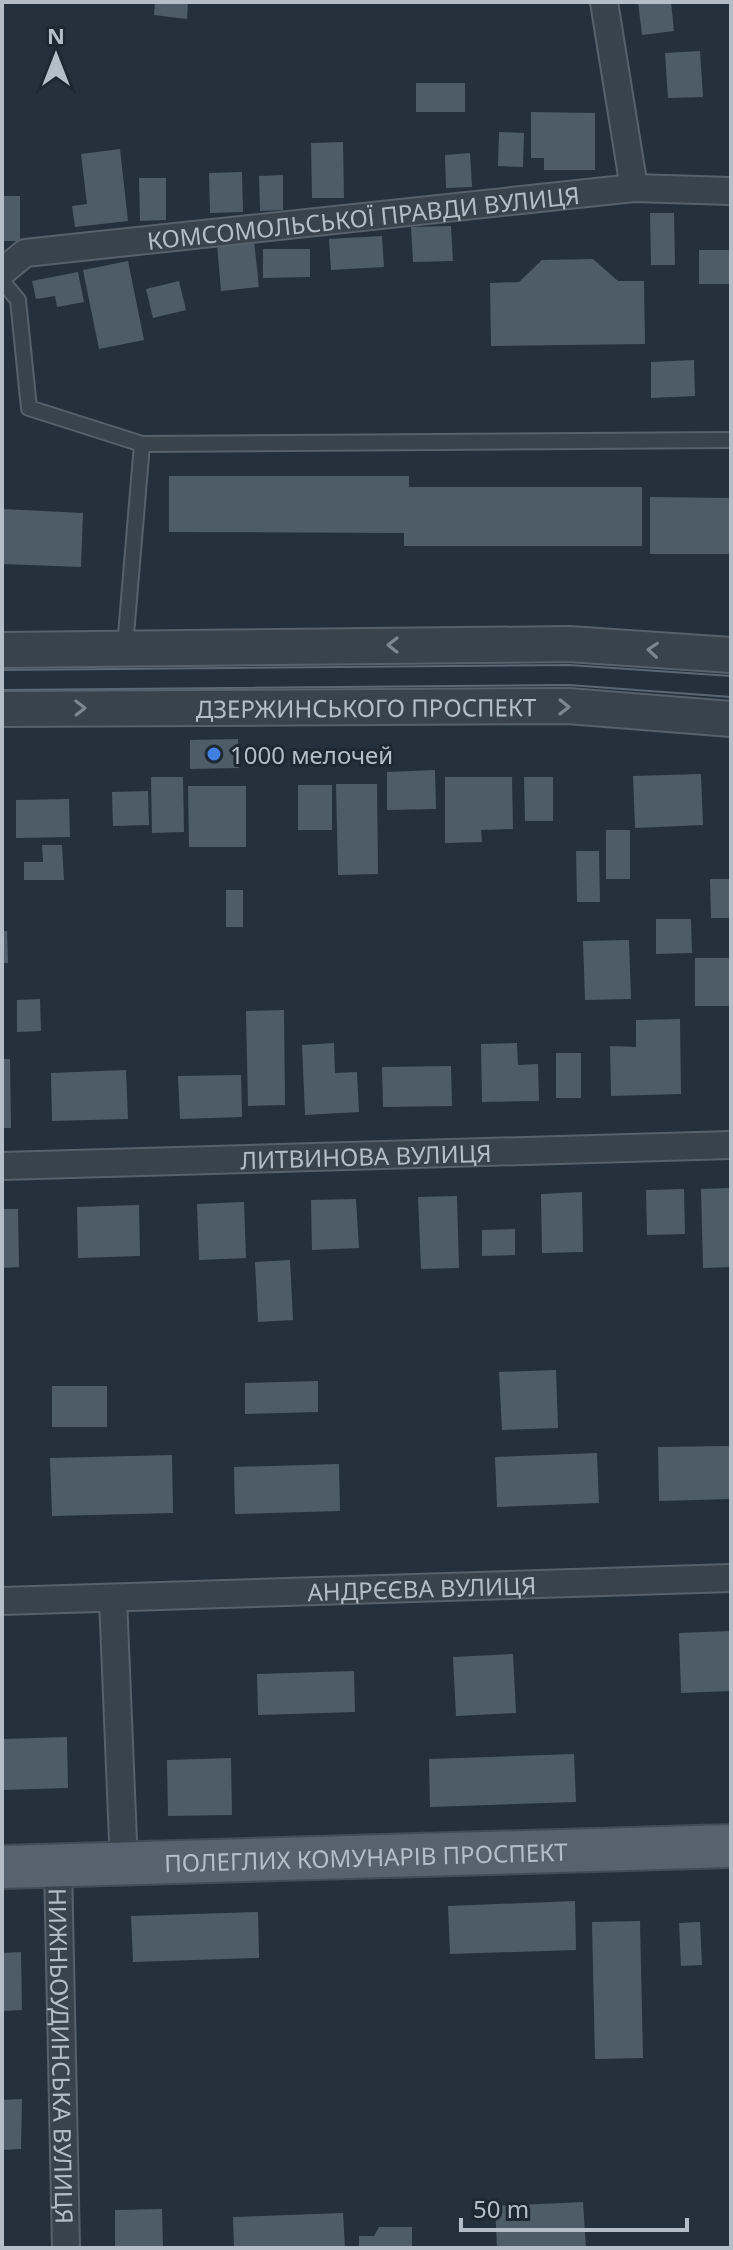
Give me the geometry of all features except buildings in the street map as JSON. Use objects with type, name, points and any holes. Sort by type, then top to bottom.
[{"type":"main road","name":"ПОЛЕГЛИХ КОМУНАРІВ ПРОСПЕКТ","points":[[2,1867],[731,1846]]},
{"type":"street","points":[[604,2],[634,188]]},
{"type":"street","name":"КОМСОМОЛЬСЬКОЇ ПРАВДИ ВУЛИЦЯ","points":[[2,272],[25,253],[634,188],[731,191]]},
{"type":"street","points":[[2,650],[569,644],[731,655]]},
{"type":"street","name":"ДЗЕРЖИНСЬКОГО ПРОСПЕКТ","points":[[2,709],[568,706],[731,719]]},
{"type":"street","name":"ЛИТВИНОВА ВУЛИЦЯ","points":[[2,1166],[731,1145]]},
{"type":"street","name":"АНДРЄЄВА ВУЛИЦЯ","points":[[2,1601],[731,1578]]},
{"type":"street","points":[[113,1598],[124,1865]]},
{"type":"street","name":"НИЖНЬОУДИНСЬКА ВУЛИЦЯ","points":[[58,1866],[66,2248]]},
{"type":"lane","points":[[2,281],[18,300],[29,408],[142,444],[731,440]]},
{"type":"lane","points":[[125,647],[142,444]]},
{"type":"tram line","points":[[2,670],[569,665],[731,676]]},
{"type":"tram line","points":[[2,690],[569,685],[731,697]]},
{"type":"place","name":"1000 мелочей","points":[[214,754]]}]
